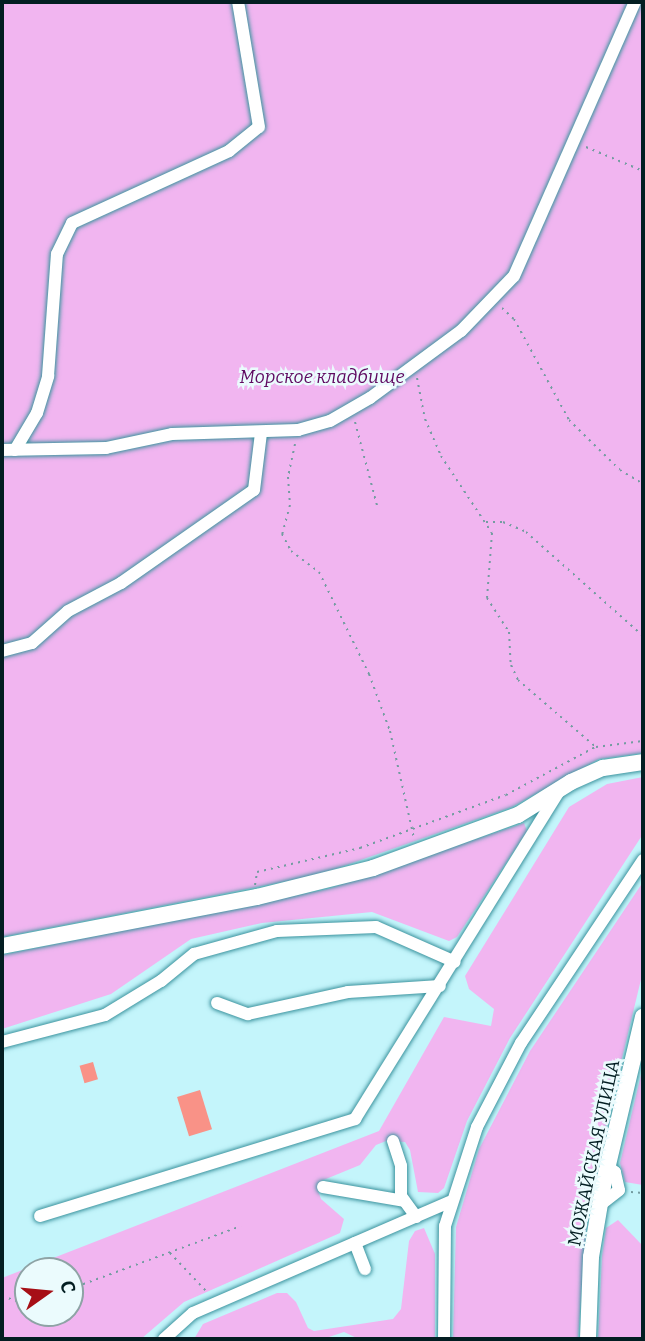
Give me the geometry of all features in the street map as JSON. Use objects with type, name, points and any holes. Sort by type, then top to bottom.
[{"type":"main road","points":[[2,946],[257,897],[418,853],[518,815],[603,768],[643,762]]},
{"type":"main road","name":"МОЖАЙСКАЯ УЛИЦА","points":[[588,1339],[592,1257],[600,1205],[643,1017]]},
{"type":"street","points":[[8,450],[37,413],[48,376],[57,254],[72,223],[229,151],[259,127],[238,2]]},
{"type":"street","points":[[8,450],[106,448],[212,431],[261,433],[298,430],[351,411],[416,365],[461,331],[514,276],[534,240],[635,2]]},
{"type":"street","points":[[2,651],[32,643],[68,611],[121,583],[254,489],[261,433]]},
{"type":"street","points":[[40,1216],[350,1122],[363,1110],[559,790]]},
{"type":"street","points":[[444,1339],[450,1202],[477,1127],[521,1043],[643,860]]},
{"type":"street","points":[[2,1042],[105,1014],[152,987],[194,954],[277,932],[376,927],[455,962]]},
{"type":"street","points":[[217,1003],[248,1014],[348,992],[440,986]]},
{"type":"street","points":[[393,1141],[404,1201],[416,1217]]},
{"type":"street","points":[[323,1187],[404,1201]]},
{"type":"street","points":[[164,1339],[193,1313],[318,1265],[355,1243],[450,1202]]},
{"type":"street","points":[[355,1243],[365,1269]]},
{"type":"path","points":[[575,142],[643,171]]},
{"type":"path","points":[[492,298],[514,319],[569,420],[620,470],[643,484]]},
{"type":"path","points":[[416,365],[425,419],[441,456],[494,540],[487,598],[509,632],[511,665],[518,680],[596,747]]},
{"type":"path","points":[[351,411],[377,505]]},
{"type":"path","points":[[298,430],[288,477],[290,505],[282,534],[291,551],[319,572],[369,674],[390,732],[418,853]]},
{"type":"path","points":[[484,522],[503,522],[526,532],[643,636]]},
{"type":"path","points":[[257,897],[253,878],[257,872],[412,830],[506,795],[596,747],[643,741]]},
{"type":"path","points":[[84,1284],[241,1226]]},
{"type":"path","points":[[169,1252],[215,1304]]},
{"type":"green space","name":"Морское кладбище","points":[[2,2],[643,2],[643,753],[599,759],[512,807],[318,875],[2,937]]},
{"type":"green space","points":[[643,777],[643,834],[510,1038],[467,1121],[444,1188],[438,1193],[418,1192],[410,1150],[405,1142],[386,1141],[376,1145],[360,1165],[321,1181],[317,1188],[321,1199],[344,1219],[340,1233],[184,1302],[141,1339],[2,1339],[2,1278],[14,1273],[14,1327],[84,1327],[84,1257],[56,1257],[379,1131],[444,1017],[491,1026],[494,1009],[469,989],[465,976],[569,807],[607,784]]},
{"type":"green space","points":[[524,823],[527,831],[457,937],[449,941],[372,912],[262,923],[191,939],[111,994],[2,1029],[2,955],[328,889]]},
{"type":"green space","points":[[643,882],[643,971],[588,1200],[578,1339],[453,1339],[456,1227],[479,1149],[530,1051]]},
{"type":"green space","points":[[643,1066],[643,1185],[625,1182],[620,1163]]},
{"type":"green space","points":[[618,1220],[643,1246],[643,1339],[598,1339],[606,1228]]},
{"type":"green space","points":[[424,1228],[435,1254],[435,1339],[359,1339],[344,1332],[323,1339],[194,1339],[203,1324],[277,1293],[287,1293],[296,1302],[308,1328],[314,1331],[393,1319],[401,1309],[409,1241],[415,1231]]},
{"type":"building","points":[[93,1062],[98,1079],[85,1083],[80,1066]]},
{"type":"building","points":[[200,1090],[212,1129],[189,1136],[177,1097]]}]
